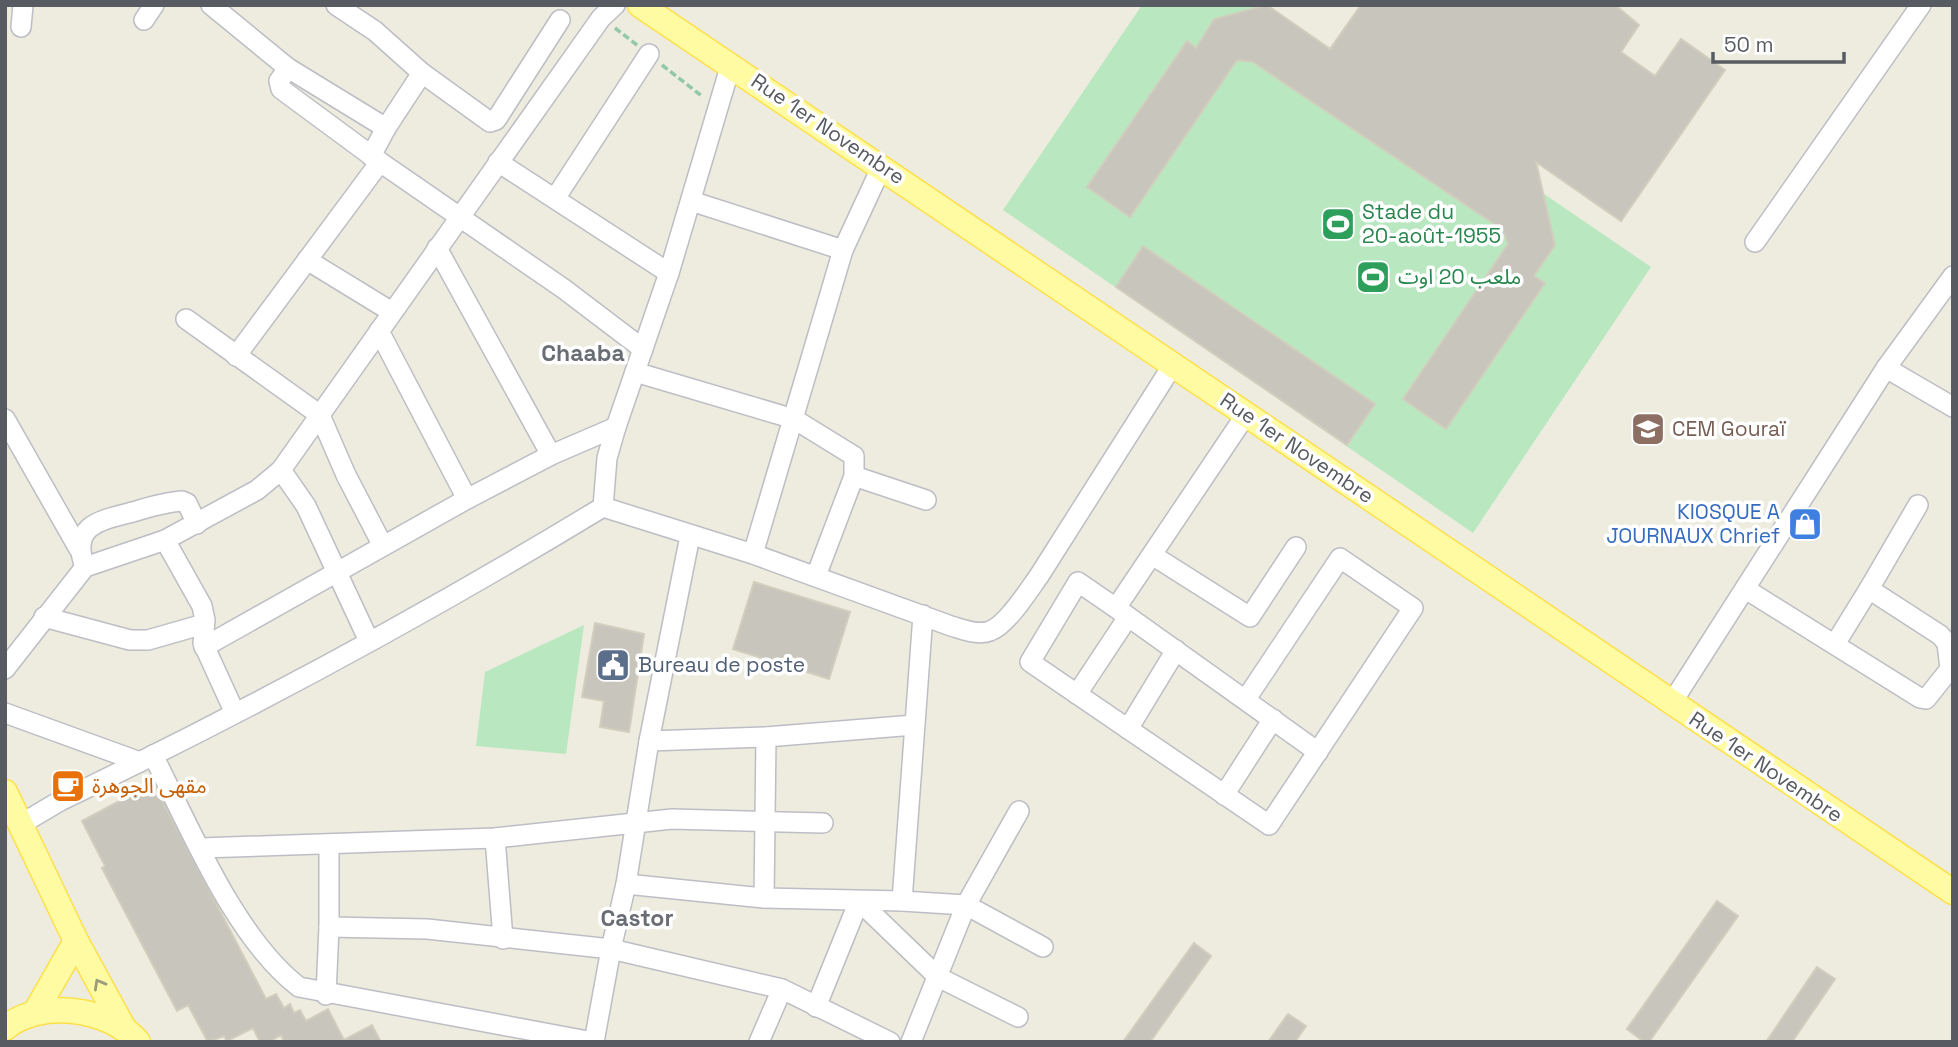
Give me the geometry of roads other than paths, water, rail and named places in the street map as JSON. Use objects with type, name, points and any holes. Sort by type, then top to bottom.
[{"type":"main road","name":"Rue 1er Novembre","points":[[640,5],[1174,363],[1671,704],[1953,892]]},
{"type":"main road","points":[[5,792],[76,941],[135,1037]]},
{"type":"main road","points":[[17,1019],[76,941]]},
{"type":"main road","points":[[17,1019],[69,1010],[135,1037]]},
{"type":"street","points":[[21,27],[23,5]]},
{"type":"street","points":[[211,5],[288,68],[386,128]]},
{"type":"street","points":[[336,5],[375,31],[422,72],[490,121],[496,120],[560,20]]},
{"type":"street","points":[[82,558],[164,540],[257,490],[281,470],[601,18],[615,5]]},
{"type":"street","points":[[1755,242],[1921,5]]},
{"type":"street","points":[[556,198],[649,54]]},
{"type":"street","points":[[603,507],[607,458],[615,427],[669,274],[731,64]]},
{"type":"street","points":[[288,68],[279,81],[281,89],[458,219],[564,289],[643,349]]},
{"type":"street","points":[[236,356],[307,260],[376,159],[386,128],[422,72]]},
{"type":"street","points":[[498,162],[669,274]]},
{"type":"street","points":[[753,554],[843,250],[882,166]]},
{"type":"street","points":[[691,201],[843,250]]},
{"type":"street","points":[[437,248],[551,455]]},
{"type":"street","points":[[307,260],[392,312]]},
{"type":"street","points":[[1671,704],[1747,590],[1886,368],[1953,276]]},
{"type":"street","points":[[186,319],[320,415],[346,475],[383,546]]},
{"type":"street","points":[[379,331],[467,499]]},
{"type":"street","points":[[21,824],[60,801],[146,759],[369,641],[504,567],[603,507],[753,554],[923,615],[978,632],[991,631],[1018,606],[1174,363]]},
{"type":"street","points":[[1886,368],[1953,407]]},
{"type":"street","points":[[635,372],[794,419],[854,456],[854,476],[816,576]]},
{"type":"street","points":[[1077,694],[1152,555],[1247,413]]},
{"type":"street","points":[[6,419],[82,558]]},
{"type":"street","points":[[204,647],[467,499],[551,455],[615,427]]},
{"type":"street","points":[[281,470],[306,506],[369,641]]},
{"type":"street","points":[[854,476],[926,500]]},
{"type":"street","points":[[5,669],[44,617],[82,558],[87,529],[98,522],[174,501],[187,502],[197,524]]},
{"type":"street","points":[[1835,644],[1918,505]]},
{"type":"street","points":[[5,713],[146,759],[243,923],[276,970],[299,987],[326,995],[453,1014],[594,1042],[690,536]]},
{"type":"street","points":[[164,540],[202,606],[204,647],[234,711]]},
{"type":"street","points":[[1152,555],[1250,617],[1296,547]]},
{"type":"street","points":[[1247,699],[1340,558],[1413,608],[1318,752],[1269,825],[1030,662],[1078,582],[1247,699],[1318,752]]},
{"type":"street","points":[[1747,590],[1920,698],[1931,696],[1950,669],[1947,643],[1940,635],[1869,589]]},
{"type":"street","points":[[902,901],[923,615]]},
{"type":"street","points":[[44,617],[130,640],[148,640],[204,624]]},
{"type":"street","points":[[1128,729],[1176,650]]},
{"type":"street","points":[[1224,795],[1273,719]]},
{"type":"street","points":[[649,741],[766,737],[914,725]]},
{"type":"street","points":[[764,898],[766,737]]},
{"type":"street","points":[[911,1042],[966,905],[1019,811]]},
{"type":"street","points":[[201,848],[495,838],[672,819],[823,822]]},
{"type":"street","points":[[495,838],[503,939]]},
{"type":"street","points":[[326,995],[329,845]]},
{"type":"street","points":[[626,884],[764,898],[966,905],[1043,947]]},
{"type":"street","points":[[859,901],[938,977],[1018,1017]]},
{"type":"street","points":[[817,1007],[859,901]]},
{"type":"street","points":[[329,927],[427,929],[611,949],[782,989],[890,1042]]},
{"type":"street","points":[[759,1042],[782,989]]},
{"type":"place","name":"Stade du 20-août-1955","points":[[1338,224]]},
{"type":"place","name":"ملعب 20 اوت","points":[[1373,277]]},
{"type":"place","name":"CEM Gouraï","points":[[1648,429]]},
{"type":"place","name":"KIOSQUE A JOURNAUX Chrief","points":[[1805,524]]},
{"type":"place","name":"Bureau de poste","points":[[613,665]]},
{"type":"place","name":"مقهى الجوهرة","points":[[68,786]]},
{"type":"district","name":"Chaaba","points":[[583,353]]},
{"type":"district","name":"Castor","points":[[637,918]]}]
